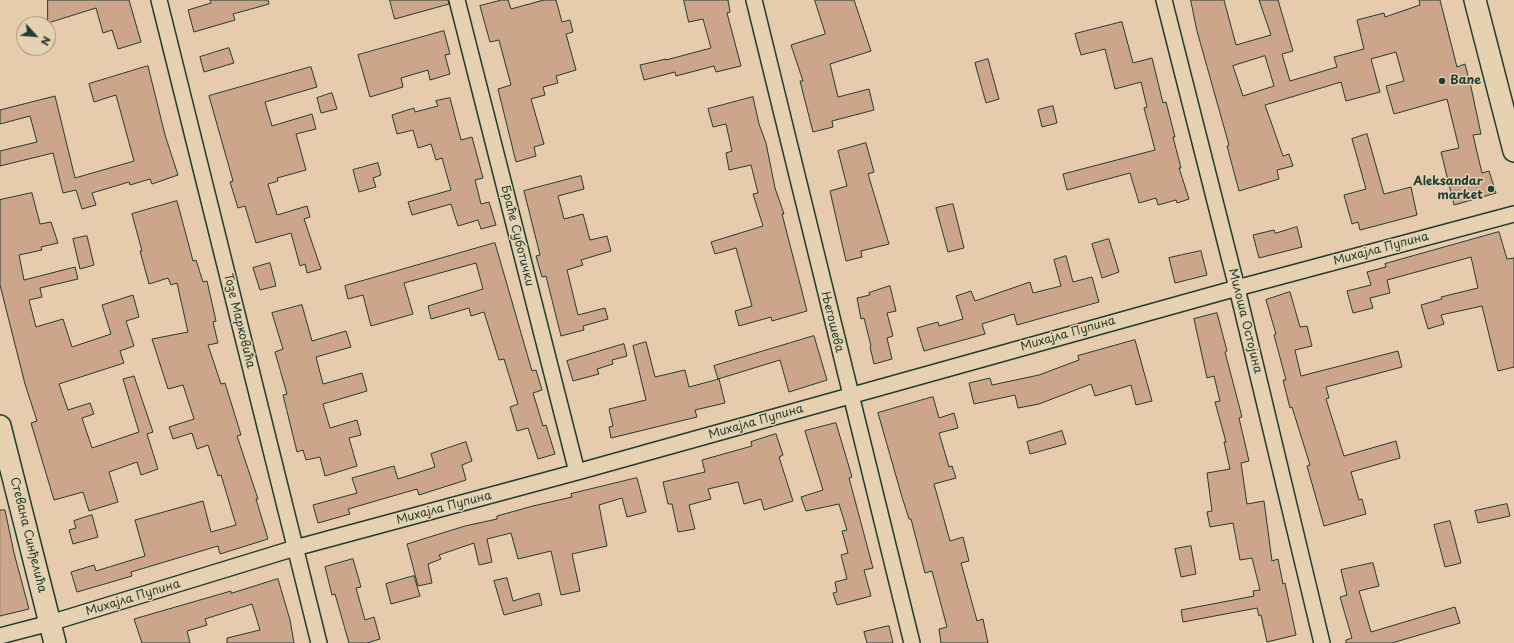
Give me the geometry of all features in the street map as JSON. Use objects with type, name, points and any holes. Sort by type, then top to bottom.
[{"type":"street","name":"Тозе Марковића","points":[[159,0],[319,643]]},
{"type":"street","name":"Браће Суботички","points":[[457,0],[577,472]]},
{"type":"street","name":"Његошева","points":[[754,0],[912,643]]},
{"type":"street","name":"Милоша Остојина","points":[[1164,0],[1237,288],[1322,643]]},
{"type":"street","points":[[1475,0],[1514,151]]},
{"type":"street","name":"Михајла Пупина","points":[[0,636],[50,623],[296,548],[577,472],[1237,288],[1514,214]]},
{"type":"street","name":"Стевана Синђелића","points":[[0,426],[55,643]]},
{"type":"building","points":[[48,0],[129,0],[141,42],[118,49],[112,30],[103,33],[96,8],[56,20],[56,16],[48,16]]},
{"type":"building","points":[[210,0],[268,0],[269,4],[233,14],[235,20],[194,32],[188,10],[211,3]]},
{"type":"building","points":[[390,0],[448,0],[449,4],[395,19]]},
{"type":"building","points":[[502,0],[508,0],[511,9],[544,0],[556,0],[562,22],[570,20],[573,32],[566,34],[576,70],[556,76],[558,83],[543,87],[545,95],[531,99],[544,144],[534,147],[536,156],[516,162],[498,89],[511,85],[499,40],[490,42],[480,6]]},
{"type":"building","points":[[684,0],[728,0],[730,12],[727,13],[741,66],[716,72],[714,66],[676,76],[675,72],[644,80],[640,65],[711,48],[703,19],[689,22]]},
{"type":"building","points":[[815,0],[854,0],[871,51],[830,64],[838,97],[869,89],[874,110],[832,121],[833,127],[813,132],[800,81],[803,81],[791,45],[825,34]]},
{"type":"building","points":[[1191,0],[1224,0],[1236,45],[1271,35],[1259,0],[1278,0],[1293,51],[1282,54],[1290,81],[1337,67],[1334,57],[1364,49],[1357,20],[1384,13],[1385,17],[1420,5],[1419,0],[1440,0],[1457,67],[1465,64],[1471,87],[1481,134],[1473,135],[1482,173],[1489,171],[1496,193],[1454,205],[1441,152],[1459,148],[1447,99],[1394,114],[1386,86],[1404,81],[1396,52],[1371,59],[1380,92],[1346,101],[1341,82],[1265,105],[1283,156],[1289,154],[1293,166],[1277,170],[1279,179],[1239,191],[1227,146],[1229,145],[1197,31]],"holes":[[[1265,56],[1274,86],[1243,96],[1233,66]]]},
{"type":"building","points":[[1122,22],[1133,63],[1152,58],[1163,103],[1166,102],[1175,137],[1173,137],[1181,168],[1179,168],[1189,199],[1177,203],[1176,200],[1158,205],[1156,198],[1139,203],[1130,173],[1067,190],[1063,174],[1155,150],[1144,108],[1147,107],[1141,82],[1115,89],[1105,49],[1081,55],[1075,34]]},
{"type":"building","points":[[444,31],[450,54],[445,55],[450,74],[430,80],[428,70],[401,78],[403,87],[370,97],[358,55]]},
{"type":"building","points":[[229,48],[234,63],[204,72],[200,57]]},
{"type":"building","points":[[988,59],[999,99],[986,103],[975,63]]},
{"type":"building","points":[[148,66],[165,135],[178,175],[152,184],[150,179],[130,185],[129,182],[92,193],[96,205],[82,209],[76,190],[63,193],[53,153],[0,166],[0,151],[37,142],[30,116],[0,124],[0,110],[55,96],[75,178],[134,161],[116,95],[94,102],[89,84]]},
{"type":"building","points":[[311,67],[317,87],[265,102],[272,126],[312,114],[316,129],[296,134],[306,170],[277,178],[278,181],[268,184],[277,215],[307,206],[310,217],[304,219],[321,269],[307,273],[305,264],[300,266],[291,233],[256,243],[245,206],[238,208],[230,182],[233,181],[209,96]]},
{"type":"building","points":[[332,93],[337,109],[321,113],[317,98]]},
{"type":"building","points":[[753,97],[759,124],[766,143],[775,188],[784,214],[782,214],[807,311],[772,321],[771,317],[739,326],[735,311],[752,306],[736,248],[715,254],[711,242],[763,226],[753,194],[758,193],[751,165],[729,170],[726,153],[732,151],[726,124],[713,127],[708,109]]},
{"type":"building","points":[[450,98],[461,140],[472,137],[483,178],[475,180],[481,204],[489,202],[496,225],[481,229],[478,220],[458,226],[451,204],[412,215],[408,202],[451,190],[442,158],[436,160],[431,144],[418,148],[413,130],[397,134],[392,115],[414,108],[415,112],[438,106],[436,101]]},
{"type":"building","points":[[1053,106],[1057,123],[1042,127],[1038,110]]},
{"type":"building","points":[[1367,134],[1384,194],[1411,187],[1417,215],[1360,230],[1358,222],[1352,224],[1344,195],[1366,189],[1352,139]]},
{"type":"building","points":[[866,143],[874,172],[868,174],[889,244],[861,251],[862,257],[846,261],[830,191],[847,186],[838,151]]},
{"type":"building","points":[[378,163],[381,175],[373,178],[376,187],[359,192],[353,170]]},
{"type":"building","points":[[581,176],[584,189],[558,196],[564,219],[583,214],[590,240],[607,236],[611,251],[581,260],[583,265],[567,270],[578,315],[605,308],[608,319],[583,326],[584,330],[561,336],[546,276],[542,277],[536,256],[540,255],[524,191]]},
{"type":"building","points":[[32,193],[40,224],[51,222],[58,243],[41,247],[42,250],[19,255],[24,280],[75,267],[78,279],[40,288],[42,297],[29,300],[36,327],[63,319],[72,347],[111,334],[102,305],[133,295],[139,317],[126,321],[134,346],[120,351],[124,363],[59,384],[68,410],[90,403],[94,414],[82,418],[92,448],[139,432],[123,379],[134,376],[153,432],[147,434],[158,469],[141,475],[137,462],[109,472],[118,502],[89,511],[83,492],[54,500],[31,423],[37,421],[25,384],[0,285],[0,200]]},
{"type":"building","points":[[177,201],[193,261],[196,260],[203,282],[207,281],[216,321],[213,322],[218,343],[208,345],[221,384],[225,383],[241,435],[237,436],[258,499],[256,499],[268,539],[220,554],[218,546],[131,572],[132,576],[77,592],[71,572],[94,565],[96,571],[145,556],[135,520],[203,501],[211,532],[236,525],[221,475],[218,476],[208,445],[197,449],[192,433],[173,439],[169,427],[194,419],[183,385],[168,389],[152,339],[188,332],[177,283],[171,285],[168,278],[149,284],[132,214]]},
{"type":"building","points":[[953,204],[964,248],[948,252],[936,208]]},
{"type":"building","points":[[1297,227],[1302,247],[1259,258],[1253,235],[1274,230],[1275,233]]},
{"type":"building","points":[[1499,232],[1507,259],[1514,258],[1514,367],[1498,371],[1482,306],[1441,315],[1444,324],[1428,329],[1421,305],[1442,299],[1441,297],[1478,288],[1471,257],[1387,280],[1390,293],[1370,298],[1373,308],[1353,313],[1347,291],[1371,285],[1367,272],[1386,267],[1385,264]]},
{"type":"building","points":[[87,236],[94,265],[80,269],[73,239]]},
{"type":"building","points":[[1109,239],[1119,272],[1102,278],[1092,244]]},
{"type":"building","points":[[495,243],[532,371],[536,370],[542,390],[533,393],[543,426],[546,425],[555,454],[538,459],[528,428],[517,431],[510,407],[518,404],[504,359],[499,360],[484,312],[471,316],[469,308],[431,319],[428,306],[483,289],[476,263],[404,283],[413,314],[371,326],[363,295],[348,299],[345,286]]},
{"type":"building","points":[[1201,251],[1207,275],[1175,283],[1169,258]]},
{"type":"building","points":[[1066,256],[1073,282],[1092,277],[1099,302],[1017,325],[1014,314],[982,324],[985,334],[924,351],[917,328],[938,322],[939,326],[963,319],[956,296],[971,291],[975,301],[1030,282],[1033,293],[1061,286],[1054,260]]},
{"type":"building","points":[[270,263],[276,286],[260,290],[253,268]]},
{"type":"building","points":[[890,286],[896,311],[887,313],[893,336],[887,338],[892,359],[874,364],[864,318],[861,319],[857,298],[870,295],[869,293]]},
{"type":"building","points":[[1290,292],[1300,327],[1307,326],[1312,346],[1295,350],[1301,376],[1398,351],[1402,367],[1326,387],[1329,398],[1326,399],[1344,456],[1396,441],[1400,458],[1351,472],[1359,500],[1362,499],[1366,514],[1324,526],[1307,466],[1310,465],[1292,407],[1290,408],[1283,380],[1286,380],[1274,335],[1276,334],[1266,300]]},
{"type":"building","points":[[302,305],[312,341],[346,331],[351,347],[316,357],[323,384],[362,373],[367,391],[323,404],[330,428],[357,420],[361,435],[349,438],[357,466],[325,476],[320,457],[306,460],[303,450],[297,452],[283,395],[287,394],[275,352],[283,349],[272,313]]},
{"type":"building","points":[[1217,313],[1227,351],[1225,352],[1242,417],[1239,418],[1249,461],[1241,463],[1247,504],[1264,501],[1272,561],[1278,559],[1283,584],[1285,583],[1296,635],[1267,642],[1261,615],[1259,616],[1257,608],[1183,622],[1181,610],[1254,596],[1253,591],[1260,590],[1252,558],[1240,560],[1233,523],[1210,527],[1207,512],[1212,511],[1207,473],[1230,469],[1224,442],[1226,442],[1215,402],[1220,401],[1214,376],[1207,378],[1194,319]]},
{"type":"building","points":[[814,336],[827,380],[789,392],[780,360],[718,379],[714,366]]},
{"type":"building","points":[[1135,340],[1152,401],[1136,405],[1131,385],[1095,396],[1091,384],[1039,404],[1018,408],[1015,395],[974,404],[969,383],[990,378],[992,385],[1039,375],[1079,360],[1078,356]]},
{"type":"building","points":[[646,342],[655,377],[685,370],[689,387],[719,379],[725,403],[695,410],[697,417],[611,438],[609,427],[613,426],[609,409],[646,400],[633,346]]},
{"type":"building","points":[[624,344],[627,356],[612,360],[613,364],[597,369],[599,374],[573,381],[567,361]]},
{"type":"building","points":[[933,397],[939,418],[954,413],[958,428],[939,433],[949,467],[952,466],[956,478],[934,484],[950,541],[963,537],[969,561],[961,563],[977,621],[983,619],[988,643],[941,643],[939,629],[947,627],[932,571],[925,573],[911,519],[909,519],[902,497],[878,413]]},
{"type":"building","points":[[836,423],[852,477],[849,478],[873,568],[864,570],[871,596],[837,605],[833,593],[837,592],[835,582],[847,579],[841,555],[848,553],[842,531],[847,530],[839,504],[806,511],[801,497],[823,490],[805,431]]},
{"type":"building","points":[[1062,431],[1066,444],[1030,454],[1027,442]]},
{"type":"building","points":[[776,434],[783,455],[779,457],[793,501],[764,510],[761,499],[744,504],[738,482],[708,489],[711,499],[689,505],[695,529],[678,532],[672,504],[668,504],[663,482],[705,472],[702,460],[752,446],[751,442]]},
{"type":"building","points":[[466,442],[472,461],[462,465],[466,480],[419,495],[417,489],[348,509],[350,514],[318,523],[313,505],[357,493],[352,478],[394,466],[398,479],[435,467],[431,454]]},
{"type":"building","points":[[637,478],[646,512],[627,517],[622,498],[599,505],[607,546],[572,554],[580,591],[561,595],[551,551],[518,559],[511,533],[487,539],[492,562],[479,565],[474,543],[439,555],[441,559],[428,564],[432,583],[418,586],[407,544],[465,526],[497,519],[497,516],[572,497],[571,494]]},
{"type":"building","points":[[1507,504],[1510,516],[1478,523],[1475,511]]},
{"type":"building","points":[[0,510],[5,510],[14,553],[29,609],[0,616]]},
{"type":"building","points":[[92,515],[98,537],[73,544],[69,530],[76,528],[74,521]]},
{"type":"building","points":[[1450,521],[1461,563],[1445,567],[1434,525]]},
{"type":"building","points":[[1191,546],[1196,574],[1181,577],[1175,549]]},
{"type":"building","points":[[353,559],[361,587],[356,588],[365,620],[374,617],[380,639],[367,643],[349,643],[335,594],[332,595],[325,567]]},
{"type":"building","points":[[1373,563],[1379,586],[1359,591],[1371,632],[1455,607],[1460,623],[1392,643],[1346,643],[1346,640],[1352,638],[1340,597],[1347,595],[1341,570]]},
{"type":"building","points":[[414,576],[420,596],[391,604],[386,584]]},
{"type":"building","points":[[507,578],[513,601],[539,593],[542,605],[504,615],[494,581]]},
{"type":"building","points":[[278,579],[290,620],[294,643],[227,643],[227,638],[260,630],[252,604],[205,619],[207,625],[187,631],[190,643],[142,643],[134,619]]},
{"type":"building","points":[[889,626],[893,643],[867,643],[864,632]]},
{"type":"place","name":"Bane","points":[[1442,81]]},
{"type":"place","name":"Aleksandar market","points":[[1491,189]]}]
